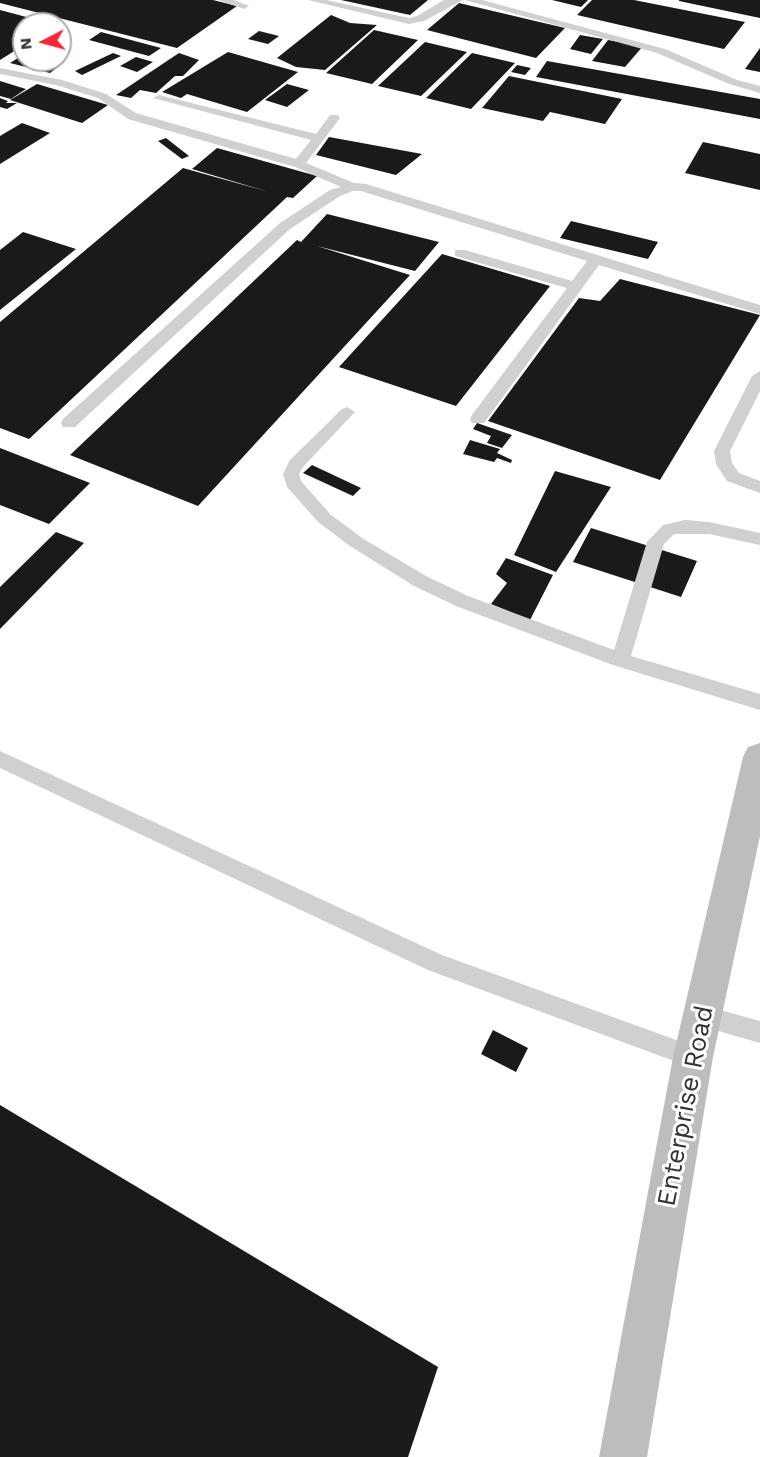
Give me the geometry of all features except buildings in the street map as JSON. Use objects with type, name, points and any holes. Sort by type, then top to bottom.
[{"type":"main road","name":"Enterprise Road","points":[[623,1457],[693,1057],[760,757]]},
{"type":"lane","points":[[223,0],[244,6]]},
{"type":"lane","points":[[313,0],[409,21],[420,19],[450,1],[458,0]]},
{"type":"lane","points":[[470,0],[661,51],[734,82],[760,90]]},
{"type":"lane","points":[[1,71],[69,85],[102,96],[132,116],[299,164],[352,187]]},
{"type":"lane","points":[[159,98],[319,138]]},
{"type":"lane","points":[[299,164],[334,118]]},
{"type":"lane","points":[[69,423],[285,226],[335,193],[352,187],[362,187],[760,310]]},
{"type":"lane","points":[[460,253],[575,286]]},
{"type":"lane","points":[[478,418],[596,260]]},
{"type":"lane","points":[[760,376],[722,451],[724,464],[733,477],[760,487]]},
{"type":"lane","points":[[346,412],[296,464],[291,474],[293,483],[324,518],[356,542],[420,581],[462,601],[620,660],[760,702]]},
{"type":"lane","points":[[620,660],[656,542],[669,529],[685,526],[709,528],[760,539]]},
{"type":"lane","points":[[0,759],[436,963],[693,1057]]},
{"type":"lane","points":[[702,1016],[760,1032]]}]
